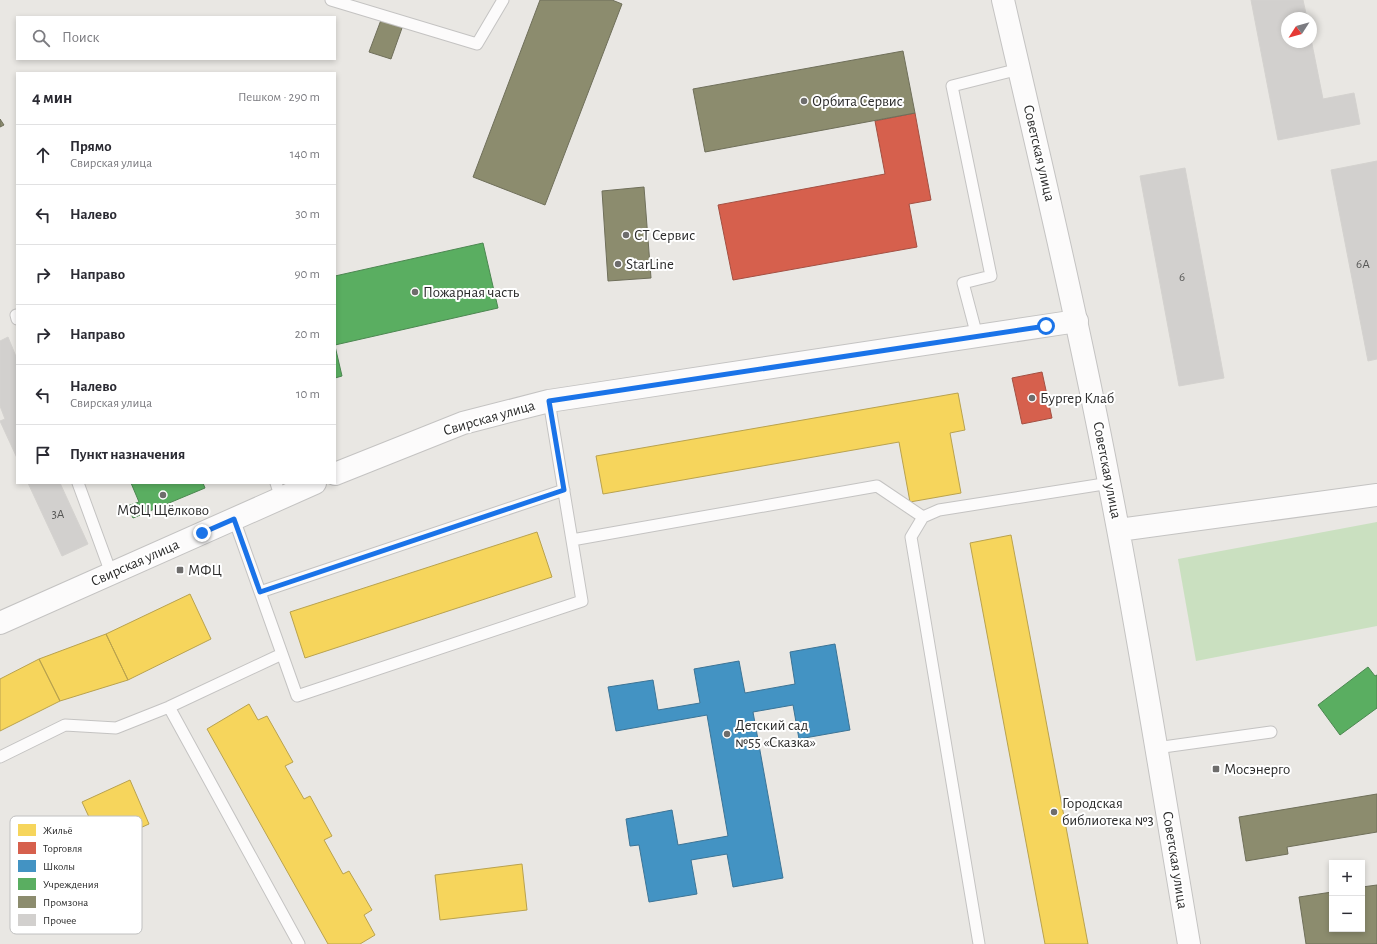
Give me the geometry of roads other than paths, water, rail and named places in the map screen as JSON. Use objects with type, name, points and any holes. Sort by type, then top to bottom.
[{"type":"main road","name":"Советская улица","points":[[1003,0],[1077,321],[1110,483],[1189,944]]},
{"type":"main road","name":"Свирская улица","points":[[336,474],[462,423],[549,401],[1077,321]]},
{"type":"main road","name":"Свирская улица","points":[[0,623],[234,519],[279,490],[310,484]]},
{"type":"main road","points":[[1118,530],[1377,495]]},
{"type":"lane","points":[[331,0],[477,44],[503,0]]},
{"type":"lane","points":[[977,336],[963,283],[991,276],[952,86],[1019,69]]},
{"type":"lane","points":[[234,519],[297,696],[582,601],[549,401]]},
{"type":"lane","points":[[979,944],[911,537],[923,517],[939,510],[1110,483]]},
{"type":"lane","points":[[78,484],[111,573]]},
{"type":"lane","points":[[572,540],[877,486],[923,517]]},
{"type":"lane","points":[[260,592],[564,490]]},
{"type":"lane","points":[[0,757],[65,725],[116,728],[169,707],[282,654]]},
{"type":"lane","points":[[169,707],[298,944]]},
{"type":"lane","points":[[1156,748],[1271,732]]},
{"type":"place","name":"Орбита Сервис","points":[[804,101]]},
{"type":"place","name":"СТ Сервис","points":[[626,235]]},
{"type":"place","name":"StarLine","points":[[618,264]]},
{"type":"place","name":"Пожарная часть","points":[[415,292]]},
{"type":"place","name":"Бургер Клаб","points":[[1032,398]]},
{"type":"place","name":"МФЦ Щёлково","points":[[163,495]]},
{"type":"place","name":"МФЦ","points":[[180,570]]},
{"type":"place","name":"Детский сад №55 «Сказка»","points":[[727,734]]},
{"type":"place","name":"Мосэнерго","points":[[1216,769]]},
{"type":"place","name":"Городская библиотека №3","points":[[1054,812]]}]
